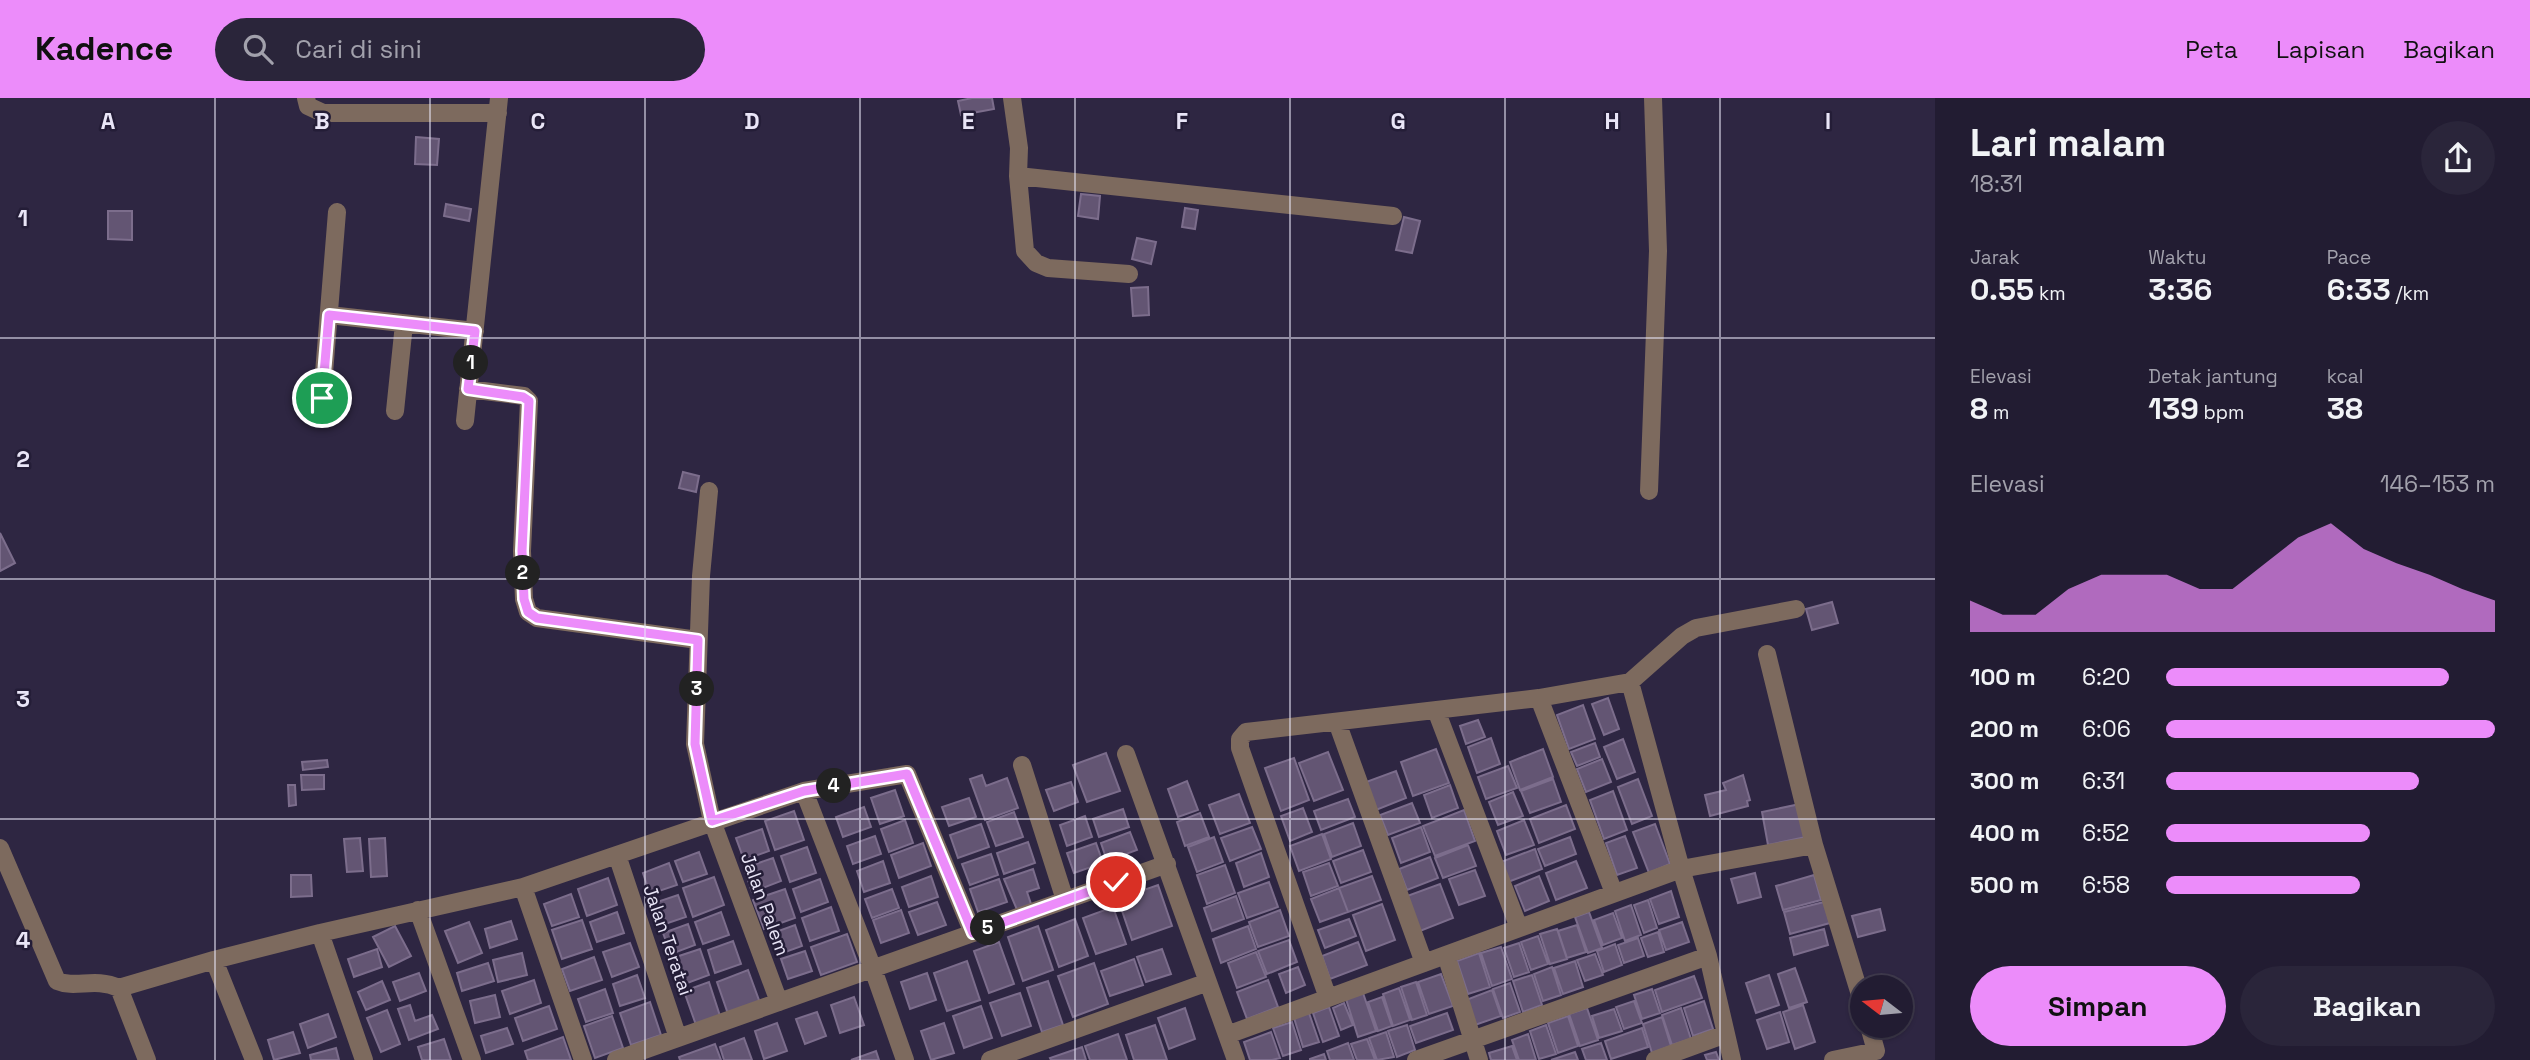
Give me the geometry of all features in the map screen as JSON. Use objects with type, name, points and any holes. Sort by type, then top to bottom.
[{"type":"street","points":[[306,98],[308,106],[323,113],[499,106],[465,421]]},
{"type":"street","points":[[1012,98],[1025,251],[1035,263],[1048,268],[1129,274]]},
{"type":"street","points":[[1649,491],[1658,251],[1653,98]]},
{"type":"street","points":[[1018,176],[1394,216]]},
{"type":"street","points":[[322,398],[337,212]]},
{"type":"street","points":[[329,315],[475,331]]},
{"type":"street","points":[[395,411],[404,324]]},
{"type":"street","points":[[468,389],[523,397],[529,401],[522,551],[524,599],[528,612],[537,618],[698,640]]},
{"type":"street","name":"Jalan Palem","points":[[709,491],[701,576],[695,744],[712,821],[779,1002]]},
{"type":"street","points":[[1328,998],[1240,748],[1240,738],[1246,732],[1539,698],[1629,681],[1682,636],[1696,628],[1796,609]]},
{"type":"street","points":[[1767,654],[1814,845],[1835,905],[1855,975]]},
{"type":"street","points":[[1629,681],[1708,956],[1732,1060]]},
{"type":"street","points":[[1539,698],[1614,893]]},
{"type":"street","points":[[1436,710],[1519,928]]},
{"type":"street","points":[[1337,722],[1424,963]]},
{"type":"street","points":[[1126,754],[1236,1060]]},
{"type":"street","points":[[1023,765],[1065,900]]},
{"type":"street","points":[[0,848],[57,981],[66,984],[107,983],[119,988],[320,933],[523,887],[804,791],[907,774],[973,933]]},
{"type":"street","points":[[804,791],[873,968],[905,1060]]},
{"type":"street","points":[[1227,1035],[1681,869],[1814,845]]},
{"type":"street","name":"Jalan Teratai","points":[[617,856],[678,1038]]},
{"type":"street","points":[[616,1060],[1167,864]]},
{"type":"street","points":[[523,887],[583,1060]]},
{"type":"street","points":[[418,910],[472,1060]]},
{"type":"street","points":[[320,933],[364,1060]]},
{"type":"street","points":[[1446,955],[1479,1060]]},
{"type":"street","points":[[1416,1060],[1708,956]]},
{"type":"street","points":[[214,960],[254,1060]]},
{"type":"street","points":[[990,1060],[1208,982]]},
{"type":"street","points":[[119,988],[147,1060]]},
{"type":"street","points":[[1655,1060],[1726,1034]]},
{"type":"street","points":[[1833,1060],[1876,1051],[1872,1038]]},
{"type":"building","points":[[992,98],[994,109],[961,115],[958,101]]},
{"type":"building","points":[[416,137],[439,139],[437,165],[415,164]]},
{"type":"building","points":[[1081,194],[1100,196],[1098,219],[1078,216]]},
{"type":"building","points":[[446,204],[471,209],[469,221],[444,216]]},
{"type":"building","points":[[1185,208],[1198,210],[1195,229],[1182,227]]},
{"type":"building","points":[[108,211],[132,211],[132,240],[108,239]]},
{"type":"building","points":[[1404,217],[1420,221],[1412,253],[1396,250]]},
{"type":"building","points":[[1137,238],[1156,242],[1151,264],[1132,259]]},
{"type":"building","points":[[1148,287],[1149,315],[1133,316],[1131,288]]},
{"type":"building","points":[[683,472],[699,476],[696,492],[679,488]]},
{"type":"building","points":[[0,533],[15,563],[0,571]]},
{"type":"building","points":[[1832,602],[1838,623],[1812,630],[1806,609]]},
{"type":"building","points":[[1608,698],[1619,729],[1604,735],[1592,704]]},
{"type":"building","points":[[1583,705],[1595,739],[1569,749],[1557,715]]},
{"type":"building","points":[[1478,720],[1485,737],[1466,744],[1460,726]]},
{"type":"building","points":[[1491,738],[1500,764],[1477,773],[1468,747]]},
{"type":"building","points":[[1623,739],[1635,772],[1617,779],[1604,747]]},
{"type":"building","points":[[1595,743],[1600,757],[1577,766],[1571,752]]},
{"type":"building","points":[[1436,749],[1449,783],[1413,796],[1401,762]]},
{"type":"building","points":[[1543,749],[1553,777],[1520,790],[1510,762]]},
{"type":"building","points":[[1328,752],[1343,790],[1314,801],[1299,763]]},
{"type":"building","points":[[1106,753],[1120,791],[1087,802],[1073,765]]},
{"type":"building","points":[[1294,758],[1309,800],[1281,811],[1265,768]]},
{"type":"building","points":[[1602,759],[1611,782],[1586,792],[1577,769]]},
{"type":"building","points":[[327,760],[328,767],[303,770],[302,762]]},
{"type":"building","points":[[1508,766],[1517,788],[1486,799],[1478,777]]},
{"type":"building","points":[[1396,771],[1406,798],[1376,810],[1366,782]]},
{"type":"building","points":[[301,775],[324,775],[324,789],[302,790]]},
{"type":"building","points":[[982,775],[986,786],[1007,778],[1018,808],[985,820],[970,779]]},
{"type":"building","points":[[1743,775],[1750,800],[1747,801],[1748,806],[1710,816],[1705,795],[1726,790],[1723,783]]},
{"type":"building","points":[[1553,779],[1561,802],[1530,813],[1521,791]]},
{"type":"building","points":[[1638,779],[1652,816],[1632,824],[1618,787]]},
{"type":"building","points":[[1187,781],[1198,810],[1178,817],[1168,789]]},
{"type":"building","points":[[1071,782],[1078,802],[1054,811],[1046,790]]},
{"type":"building","points":[[288,785],[295,785],[296,805],[289,806]]},
{"type":"building","points":[[1450,785],[1458,808],[1432,818],[1424,795]]},
{"type":"building","points":[[895,790],[904,816],[880,824],[871,798]]},
{"type":"building","points":[[1613,791],[1627,830],[1604,839],[1590,800]]},
{"type":"building","points":[[1513,792],[1523,816],[1498,825],[1489,802]]},
{"type":"building","points":[[1239,794],[1250,823],[1220,834],[1209,805]]},
{"type":"building","points":[[969,798],[976,817],[949,826],[942,807]]},
{"type":"building","points":[[1348,799],[1355,817],[1321,830],[1314,811]]},
{"type":"building","points":[[1412,803],[1420,823],[1388,835],[1380,815]]},
{"type":"building","points":[[1800,804],[1806,837],[1768,845],[1762,812]]},
{"type":"building","points":[[1566,805],[1575,829],[1539,843],[1530,819]]},
{"type":"building","points":[[864,807],[871,827],[843,837],[836,817]]},
{"type":"building","points":[[1303,808],[1312,832],[1290,841],[1281,816]]},
{"type":"building","points":[[1123,809],[1129,827],[1099,837],[1093,819]]},
{"type":"building","points":[[1464,810],[1475,841],[1435,856],[1423,826]]},
{"type":"building","points":[[794,811],[804,840],[775,850],[765,821]]},
{"type":"building","points":[[1014,812],[1023,837],[996,846],[987,822]]},
{"type":"building","points":[[1200,813],[1209,837],[1185,846],[1177,822]]},
{"type":"building","points":[[1085,816],[1092,837],[1067,846],[1060,825]]},
{"type":"building","points":[[905,820],[913,843],[889,852],[881,829]]},
{"type":"building","points":[[1524,820],[1534,845],[1506,855],[1497,831]]},
{"type":"building","points":[[1353,823],[1361,846],[1332,857],[1324,834]]},
{"type":"building","points":[[981,824],[989,847],[958,858],[950,835]]},
{"type":"building","points":[[1655,824],[1670,864],[1649,873],[1633,832]]},
{"type":"building","points":[[1252,827],[1261,849],[1230,861],[1221,838]]},
{"type":"building","points":[[1421,827],[1430,852],[1401,863],[1392,838]]},
{"type":"building","points":[[762,829],[769,851],[744,860],[736,838]]},
{"type":"building","points":[[1130,832],[1137,850],[1107,861],[1101,843]]},
{"type":"building","points":[[1322,834],[1331,859],[1299,871],[1290,846]]},
{"type":"building","points":[[875,836],[881,854],[853,864],[847,846]]},
{"type":"building","points":[[1625,836],[1637,868],[1617,875],[1606,843]]},
{"type":"building","points":[[1214,837],[1223,862],[1197,872],[1188,847]]},
{"type":"building","points":[[1570,837],[1576,854],[1545,866],[1538,849]]},
{"type":"building","points":[[360,838],[363,871],[347,872],[344,839]]},
{"type":"building","points":[[385,838],[387,876],[371,877],[369,839]]},
{"type":"building","points":[[1028,842],[1035,863],[1004,874],[997,853]]},
{"type":"building","points":[[923,843],[931,866],[899,878],[891,855]]},
{"type":"building","points":[[1096,843],[1103,863],[1074,873],[1067,853]]},
{"type":"building","points":[[1468,845],[1476,866],[1443,878],[1435,858]]},
{"type":"building","points":[[807,847],[816,873],[790,882],[781,856]]},
{"type":"building","points":[[1535,849],[1542,869],[1508,882],[1501,862]]},
{"type":"building","points":[[1363,850],[1371,872],[1341,883],[1333,861]]},
{"type":"building","points":[[699,852],[707,874],[683,882],[675,861]]},
{"type":"building","points":[[1261,853],[1269,877],[1244,887],[1236,863]]},
{"type":"building","points":[[991,854],[998,875],[970,885],[962,864]]},
{"type":"building","points":[[1430,857],[1438,878],[1407,890],[1399,869]]},
{"type":"building","points":[[773,858],[781,881],[752,892],[744,868]]},
{"type":"building","points":[[883,861],[890,883],[864,892],[857,871]]},
{"type":"building","points":[[1576,861],[1587,888],[1556,900],[1546,873]]},
{"type":"building","points":[[669,863],[677,885],[650,894],[643,873]]},
{"type":"building","points":[[1329,863],[1338,886],[1311,896],[1303,872]]},
{"type":"building","points":[[1225,865],[1235,893],[1207,904],[1197,875]]},
{"type":"building","points":[[1033,869],[1039,888],[1027,892],[1032,907],[1018,912],[1004,879]]},
{"type":"building","points":[[1475,870],[1485,896],[1459,905],[1449,879]]},
{"type":"building","points":[[1755,873],[1761,897],[1738,903],[1731,879]]},
{"type":"building","points":[[291,875],[311,875],[312,896],[291,897]]},
{"type":"building","points":[[1814,875],[1821,900],[1783,910],[1776,886]]},
{"type":"building","points":[[931,876],[938,897],[909,907],[902,887]]},
{"type":"building","points":[[1372,876],[1381,900],[1348,912],[1339,888]]},
{"type":"building","points":[[1539,876],[1549,901],[1525,911],[1515,886]]},
{"type":"building","points":[[714,877],[724,905],[693,917],[683,888]]},
{"type":"building","points":[[608,878],[617,905],[587,916],[578,889]]},
{"type":"building","points":[[820,879],[828,902],[801,912],[793,889]]},
{"type":"building","points":[[999,879],[1007,902],[978,912],[970,889]]},
{"type":"building","points":[[1269,882],[1278,907],[1247,918],[1238,893]]},
{"type":"building","points":[[1440,884],[1453,918],[1420,931],[1407,896]]},
{"type":"building","points":[[1158,885],[1172,926],[1132,940],[1118,899]]},
{"type":"building","points":[[1339,888],[1348,912],[1320,922],[1311,899]]},
{"type":"building","points":[[785,889],[795,918],[764,929],[753,900]]},
{"type":"building","points":[[892,889],[899,908],[872,918],[865,899]]},
{"type":"building","points":[[1671,891],[1679,917],[1659,924],[1650,899]]},
{"type":"building","points":[[571,894],[579,917],[552,926],[544,904]]},
{"type":"building","points":[[678,895],[686,917],[659,926],[651,904]]},
{"type":"building","points":[[1236,896],[1244,919],[1212,931],[1204,908]]},
{"type":"building","points":[[1648,900],[1657,928],[1644,933],[1634,905]]},
{"type":"building","points":[[937,902],[946,925],[918,935],[909,912]]},
{"type":"building","points":[[1824,902],[1830,923],[1790,934],[1784,912]]},
{"type":"building","points":[[1382,904],[1395,940],[1366,951],[1353,915]]},
{"type":"building","points":[[1631,905],[1641,935],[1625,941],[1615,911]]},
{"type":"building","points":[[831,907],[839,931],[810,941],[802,918]]},
{"type":"building","points":[[1113,907],[1126,944],[1096,954],[1083,918]]},
{"type":"building","points":[[1880,909],[1885,930],[1858,937],[1852,916]]},
{"type":"building","points":[[901,910],[909,933],[881,943],[873,920]]},
{"type":"building","points":[[1280,910],[1289,936],[1258,947],[1249,922]]},
{"type":"building","points":[[617,912],[624,933],[597,942],[590,922]]},
{"type":"building","points":[[721,912],[729,935],[703,944],[695,922]]},
{"type":"building","points":[[1589,912],[1602,948],[1588,953],[1575,917]]},
{"type":"building","points":[[1613,913],[1622,938],[1603,945],[1594,920]]},
{"type":"building","points":[[1075,919],[1088,956],[1059,967],[1046,930]]},
{"type":"building","points":[[1349,919],[1356,936],[1325,948],[1318,930]]},
{"type":"building","points":[[582,920],[592,949],[562,959],[552,930]]},
{"type":"building","points":[[511,921],[517,939],[490,948],[485,929]]},
{"type":"building","points":[[469,922],[482,953],[458,963],[445,931]]},
{"type":"building","points":[[1682,922],[1689,942],[1666,950],[1659,930]]},
{"type":"building","points":[[688,924],[695,945],[671,954],[663,933]]},
{"type":"building","points":[[795,925],[802,946],[777,955],[770,934]]},
{"type":"building","points":[[1577,925],[1586,952],[1567,958],[1558,931]]},
{"type":"building","points":[[395,926],[411,956],[389,967],[373,937]]},
{"type":"building","points":[[1038,926],[1053,970],[1023,981],[1008,937]]},
{"type":"building","points":[[1248,926],[1256,949],[1221,963],[1213,939]]},
{"type":"building","points":[[1557,929],[1567,959],[1550,964],[1540,934]]},
{"type":"building","points":[[1824,929],[1828,945],[1794,955],[1790,938]]},
{"type":"building","points":[[1658,932],[1664,952],[1648,957],[1641,938]]},
{"type":"building","points":[[847,934],[857,962],[821,975],[811,947]]},
{"type":"building","points":[[1538,936],[1548,964],[1531,970],[1521,942]]},
{"type":"building","points":[[1638,938],[1644,956],[1624,963],[1618,945]]},
{"type":"building","points":[[1289,940],[1297,962],[1267,974],[1258,951]]},
{"type":"building","points":[[733,941],[741,964],[715,973],[708,950]]},
{"type":"building","points":[[999,942],[1014,984],[989,993],[974,951]]},
{"type":"building","points":[[1358,942],[1367,965],[1330,979],[1322,956]]},
{"type":"building","points":[[630,943],[639,967],[612,977],[603,952]]},
{"type":"building","points":[[1519,943],[1529,972],[1514,977],[1504,948]]},
{"type":"building","points":[[1615,944],[1622,965],[1604,972],[1597,951]]},
{"type":"building","points":[[1501,947],[1512,979],[1492,986],[1481,953]]},
{"type":"building","points":[[377,949],[382,967],[354,977],[348,959]]},
{"type":"building","points":[[700,949],[709,975],[682,985],[673,958]]},
{"type":"building","points":[[1162,949],[1171,974],[1146,982],[1137,957]]},
{"type":"building","points":[[805,951],[812,971],[788,979],[781,959]]},
{"type":"building","points":[[1256,952],[1266,977],[1237,988],[1228,963]]},
{"type":"building","points":[[522,953],[527,975],[498,982],[493,960]]},
{"type":"building","points":[[1479,953],[1490,987],[1468,994],[1457,961]]},
{"type":"building","points":[[1595,954],[1603,975],[1585,981],[1577,960]]},
{"type":"building","points":[[594,957],[602,980],[570,991],[562,969]]},
{"type":"building","points":[[1134,959],[1143,985],[1110,996],[1101,971]]},
{"type":"building","points":[[967,961],[980,1000],[947,1011],[934,973]]},
{"type":"building","points":[[1575,961],[1583,987],[1563,994],[1554,968]]},
{"type":"building","points":[[488,963],[494,981],[462,991],[457,973]]},
{"type":"building","points":[[1094,963],[1108,1004],[1073,1017],[1058,976]]},
{"type":"building","points":[[1298,967],[1305,985],[1286,993],[1279,974]]},
{"type":"building","points":[[1552,967],[1561,995],[1543,1001],[1534,974]]},
{"type":"building","points":[[1795,968],[1807,1002],[1789,1008],[1778,974]]},
{"type":"building","points":[[748,970],[760,1003],[728,1014],[717,982]]},
{"type":"building","points":[[419,973],[426,991],[400,1001],[393,982]]},
{"type":"building","points":[[927,973],[936,1000],[910,1009],[901,982]]},
{"type":"building","points":[[1441,974],[1453,1006],[1429,1014],[1418,982]]},
{"type":"building","points":[[637,975],[645,998],[620,1006],[613,984]]},
{"type":"building","points":[[1532,975],[1542,1005],[1523,1012],[1513,981]]},
{"type":"building","points":[[1769,975],[1779,1005],[1756,1013],[1746,983]]},
{"type":"building","points":[[1694,976],[1702,998],[1662,1012],[1655,990]]},
{"type":"building","points":[[534,980],[541,1003],[510,1014],[502,991]]},
{"type":"building","points":[[1268,980],[1278,1007],[1247,1019],[1237,992]]},
{"type":"building","points":[[382,981],[390,1000],[366,1010],[358,992]]},
{"type":"building","points":[[1048,981],[1063,1025],[1042,1032],[1027,988]]},
{"type":"building","points":[[709,982],[720,1016],[696,1025],[684,991]]},
{"type":"building","points":[[1416,982],[1427,1015],[1412,1020],[1401,987]]},
{"type":"building","points":[[1510,983],[1520,1012],[1503,1018],[1493,989]]},
{"type":"building","points":[[1399,988],[1410,1020],[1393,1026],[1383,994]]},
{"type":"building","points":[[605,989],[613,1013],[586,1022],[578,999]]},
{"type":"building","points":[[1652,989],[1660,1013],[1642,1019],[1634,995]]},
{"type":"building","points":[[1492,990],[1501,1016],[1475,1025],[1466,1000]]},
{"type":"building","points":[[1020,993],[1031,1026],[1002,1036],[990,1003]]},
{"type":"building","points":[[1363,993],[1376,1031],[1358,1037],[1346,999]]},
{"type":"building","points":[[495,995],[500,1017],[475,1023],[470,1001]]},
{"type":"building","points":[[854,997],[864,1025],[840,1033],[831,1005]]},
{"type":"building","points":[[1382,997],[1392,1026],[1378,1031],[1368,1002]]},
{"type":"building","points":[[1634,1001],[1642,1023],[1624,1029],[1616,1007]]},
{"type":"building","points":[[1704,1001],[1713,1029],[1693,1036],[1684,1008]]},
{"type":"building","points":[[650,1002],[661,1035],[631,1045],[620,1013]]},
{"type":"building","points":[[1344,1003],[1353,1025],[1341,1030],[1333,1008]]},
{"type":"building","points":[[410,1005],[415,1021],[432,1015],[438,1029],[409,1040],[398,1009]]},
{"type":"building","points":[[1803,1005],[1815,1042],[1795,1049],[1783,1012]]},
{"type":"building","points":[[549,1006],[557,1029],[523,1041],[515,1018]]},
{"type":"building","points":[[981,1006],[992,1038],[964,1048],[953,1016]]},
{"type":"building","points":[[1329,1007],[1339,1036],[1323,1042],[1313,1013]]},
{"type":"building","points":[[1185,1008],[1195,1039],[1169,1049],[1158,1018]]},
{"type":"building","points":[[1587,1008],[1598,1040],[1580,1046],[1569,1014]]},
{"type":"building","points":[[1681,1008],[1691,1039],[1672,1045],[1662,1015]]},
{"type":"building","points":[[1614,1009],[1622,1031],[1599,1038],[1592,1016]]},
{"type":"building","points":[[387,1010],[400,1044],[381,1052],[367,1018]]},
{"type":"building","points":[[817,1012],[826,1036],[805,1044],[796,1019]]},
{"type":"building","points":[[1780,1012],[1789,1042],[1767,1049],[1757,1020]]},
{"type":"building","points":[[1309,1013],[1319,1042],[1303,1047],[1294,1018]]},
{"type":"building","points":[[1447,1013],[1453,1030],[1416,1043],[1410,1026]]},
{"type":"building","points":[[328,1014],[336,1037],[308,1048],[300,1024]]},
{"type":"building","points":[[612,1016],[623,1048],[595,1058],[584,1026]]},
{"type":"building","points":[[1568,1016],[1578,1046],[1558,1053],[1548,1023]]},
{"type":"building","points":[[1662,1017],[1671,1046],[1652,1053],[1643,1024]]},
{"type":"building","points":[[1292,1022],[1301,1050],[1283,1056],[1273,1028]]},
{"type":"building","points":[[777,1023],[787,1051],[764,1059],[755,1031]]},
{"type":"building","points":[[944,1023],[954,1053],[931,1060],[921,1031]]},
{"type":"building","points":[[1155,1025],[1167,1060],[1134,1060],[1126,1035]]},
{"type":"building","points":[[1407,1025],[1415,1050],[1397,1057],[1388,1031]]},
{"type":"building","points":[[1546,1025],[1556,1054],[1539,1059],[1530,1031]]},
{"type":"building","points":[[507,1028],[513,1044],[486,1053],[481,1036]]},
{"type":"building","points":[[1642,1028],[1648,1047],[1611,1059],[1605,1041]]},
{"type":"building","points":[[293,1032],[300,1053],[274,1060],[268,1040]]},
{"type":"building","points":[[1271,1032],[1280,1058],[1250,1060],[1244,1042]]},
{"type":"building","points":[[1386,1032],[1394,1057],[1377,1060],[1369,1038]]},
{"type":"building","points":[[1118,1034],[1127,1060],[1090,1060],[1085,1046]]},
{"type":"building","points":[[1528,1034],[1536,1060],[1519,1060],[1512,1040]]},
{"type":"building","points":[[563,1037],[571,1060],[528,1060],[525,1051]]},
{"type":"building","points":[[744,1038],[752,1060],[724,1060],[720,1047]]},
{"type":"building","points":[[444,1039],[451,1060],[422,1060],[418,1047]]},
{"type":"building","points":[[1367,1039],[1375,1060],[1357,1060],[1351,1044]]},
{"type":"building","points":[[1348,1043],[1354,1060],[1330,1060],[1327,1051]]},
{"type":"building","points":[[1601,1043],[1607,1060],[1586,1060],[1582,1049]]},
{"type":"building","points":[[715,1044],[721,1060],[680,1060],[679,1057]]},
{"type":"building","points":[[1512,1046],[1517,1060],[1491,1060],[1489,1053]]},
{"type":"building","points":[[1082,1047],[1086,1060],[1050,1058]]},
{"type":"building","points":[[336,1048],[339,1060],[311,1060],[310,1055]]},
{"type":"building","points":[[876,1051],[879,1060],[851,1060]]},
{"type":"building","points":[[1575,1052],[1578,1060],[1551,1060]]},
{"type":"building","points":[[1716,1052],[1719,1060],[1707,1060],[1705,1055]]},
{"type":"building","points":[[1324,1054],[1326,1060],[1310,1060],[1310,1059]]},
{"type":"route","points":[[322,398],[329,315],[475,331],[468,389],[523,397],[529,401],[522,551],[524,599],[528,612],[537,618],[698,640],[695,744],[712,821],[804,791],[907,774],[973,933],[1116,882]]}]
